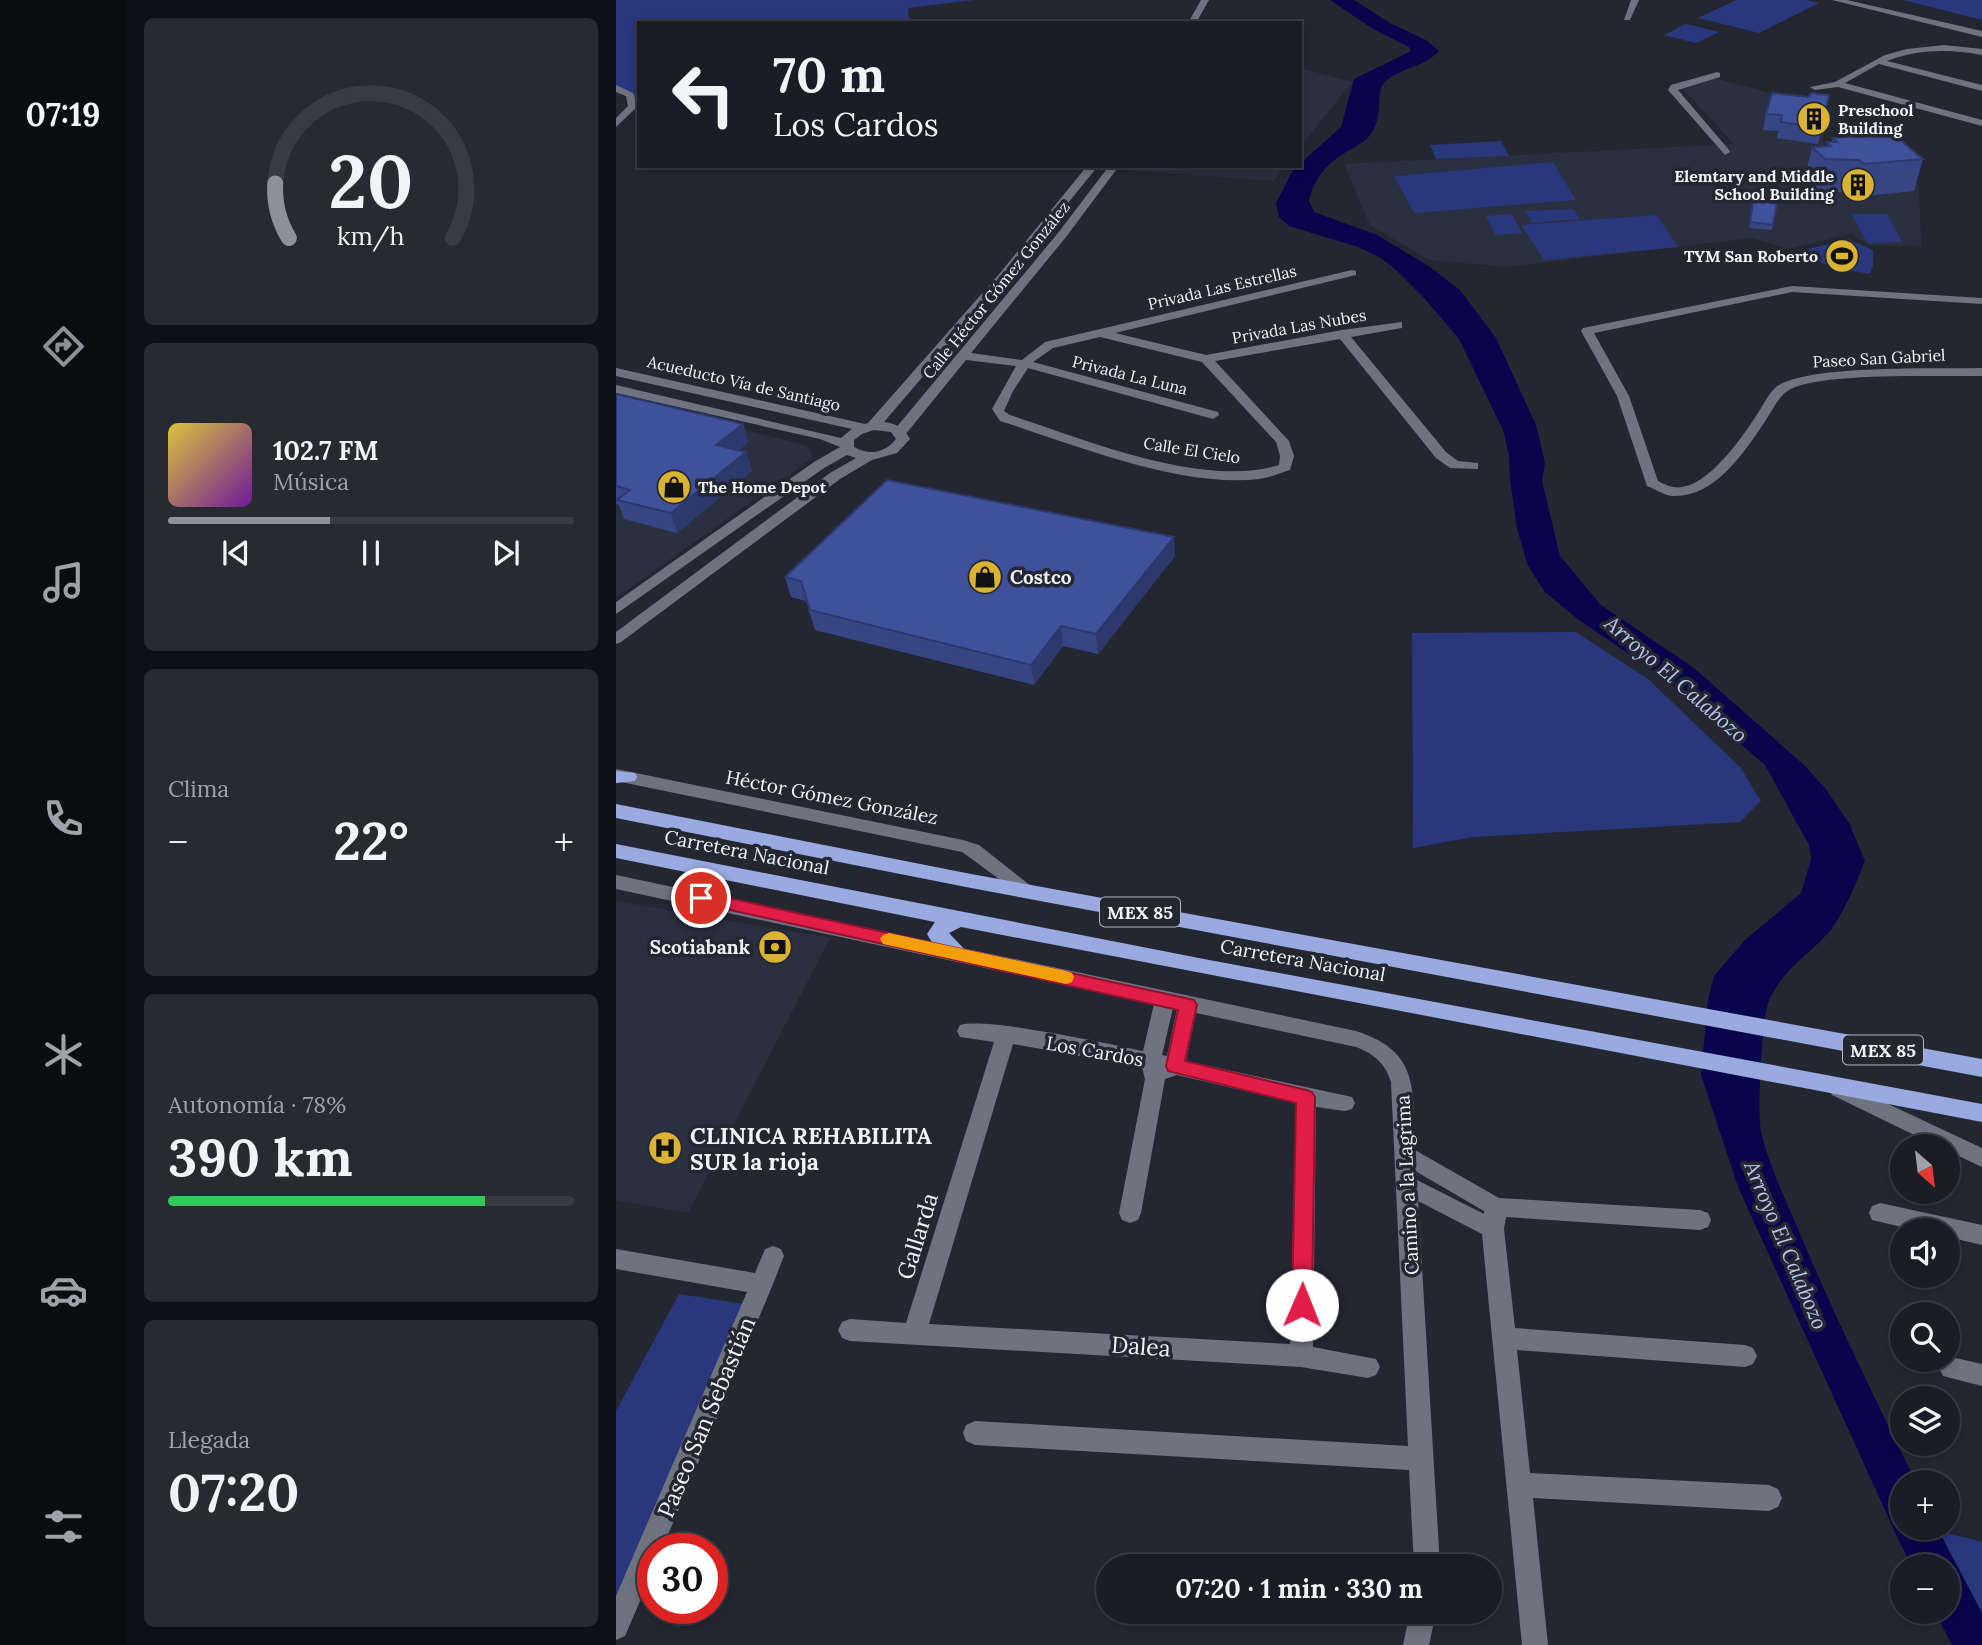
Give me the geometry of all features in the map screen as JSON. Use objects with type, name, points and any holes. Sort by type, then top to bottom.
[{"type":"highway","name":"Carretera Nacional","points":[[616,811],[1982,1068]]},
{"type":"highway","name":"Carretera Nacional","points":[[616,850],[962,919],[1982,1113]]},
{"type":"highway","points":[[958,953],[937,934],[945,924],[962,919]]},
{"type":"street","points":[[1193,21],[1205,0]]},
{"type":"street","points":[[1203,21],[1215,0]]},
{"type":"street","points":[[1628,19],[1635,0]]},
{"type":"street","points":[[1836,0],[1982,34]]},
{"type":"street","points":[[1937,13],[1982,25]]},
{"type":"street","points":[[1815,87],[1838,83],[1877,61],[1898,53],[1948,48],[1982,52]]},
{"type":"street","points":[[1877,61],[1982,88]]},
{"type":"street","points":[[1717,75],[1674,87],[1672,90],[1725,152]]},
{"type":"street","points":[[1838,83],[1982,123]]},
{"type":"street","points":[[616,89],[630,95],[633,106],[616,124]]},
{"type":"street","name":"Calle Héctor Gómez González","points":[[846,446],[851,435],[869,427],[1004,275],[1091,168]]},
{"type":"street","name":"Calle Héctor Gómez González","points":[[869,456],[896,449],[903,439],[900,432],[1062,235],[1112,168]]},
{"type":"street","name":"Privada Las Estrellas","points":[[1100,333],[1352,273]]},
{"type":"street","points":[[1004,275],[1026,277]]},
{"type":"street","name":"Paseo San Gabriel","points":[[1982,301],[1796,293],[1587,331],[1623,396],[1652,483],[1660,489],[1672,492],[1695,489],[1715,477],[1780,390],[1787,386],[1812,378],[1834,376],[1982,372]]},
{"type":"street","name":"Paseo San Gabriel","points":[[1925,300],[1982,309]]},
{"type":"street","name":"Privada Las Nubes","points":[[1206,359],[1398,325]]},
{"type":"street","name":"Calle El Cielo","points":[[1100,333],[1206,359],[1282,441],[1287,456],[1284,467],[1278,472],[1254,477],[1179,468],[1140,460],[1005,418],[998,412],[1000,405],[1042,347],[1100,333]]},
{"type":"street","points":[[1342,334],[1441,455],[1454,465],[1473,466]]},
{"type":"street","name":"Privada La Luna","points":[[960,361],[1028,368],[1213,415]]},
{"type":"street","name":"Acueducto Vía de Santiago","points":[[616,372],[869,427],[884,426],[900,432]]},
{"type":"street","name":"Acueducto Vía de Santiago","points":[[616,389],[801,430],[846,446],[852,452],[869,456]]},
{"type":"street","points":[[801,430],[814,442],[819,454],[819,464]]},
{"type":"street","points":[[616,609],[846,446]]},
{"type":"street","points":[[616,639],[835,476],[869,456]]},
{"type":"street","points":[[819,464],[833,468],[835,476]]},
{"type":"street","name":"Héctor Gómez González","points":[[620,777],[973,849],[1027,890]]},
{"type":"street","name":"Camino a la Lagrima","points":[[616,881],[1356,1039],[1382,1049],[1397,1069],[1401,1082],[1426,1554]]},
{"type":"street","points":[[1130,1213],[1165,1000]]},
{"type":"street","points":[[1175,1066],[1188,1005]]},
{"type":"street","name":"Los Cardos","points":[[967,1031],[1006,1035],[1153,1070]]},
{"type":"street","name":"Gallarda","points":[[915,1332],[1006,1035]]},
{"type":"street","points":[[1153,1070],[1175,1066],[1306,1097],[1345,1103]]},
{"type":"street","points":[[1826,1083],[1982,1158]]},
{"type":"street","points":[[1301,1356],[1306,1097]]},
{"type":"street","points":[[1405,1155],[1494,1218],[1535,1645]]},
{"type":"street","points":[[1407,1185],[1494,1218],[1700,1220]]},
{"type":"street","points":[[1880,1213],[1982,1235]]},
{"type":"street","name":"Paseo San Sebastián","points":[[616,1627],[773,1256]]},
{"type":"street","points":[[616,1259],[762,1284]]},
{"type":"street","name":"Dalea","points":[[849,1330],[1301,1356],[1368,1367]]},
{"type":"street","points":[[1504,1338],[1745,1356]]},
{"type":"street","points":[[1960,1370],[1982,1375]]},
{"type":"street","points":[[975,1433],[1422,1460]]},
{"type":"street","points":[[1519,1485],[1769,1498]]},
{"type":"street","points":[[1416,1645],[1420,1624]]},
{"type":"shaded area","points":[[616,0],[974,0],[908,8],[909,21],[637,21],[637,99],[616,91]]},
{"type":"shaded area","points":[[1736,0],[1805,0],[1819,3],[1759,33],[1698,18]]},
{"type":"shaded area","points":[[1903,0],[1982,0],[1982,20]]},
{"type":"shaded area","points":[[1686,24],[1719,32],[1696,43],[1664,35]]},
{"type":"shaded area","points":[[1302,69],[1352,82],[1302,144]]},
{"type":"shaded area","points":[[1714,78],[1831,109],[1822,142],[1893,156],[1919,186],[1921,246],[1870,245],[1852,234],[1787,249],[1753,238],[1505,267],[1429,260],[1370,225],[1344,164],[1734,144],[1683,89]]},
{"type":"shaded area","points":[[1501,141],[1509,156],[1436,159],[1430,145]]},
{"type":"shaded area","points":[[1553,162],[1576,200],[1414,213],[1394,176]]},
{"type":"shaded area","points":[[1128,168],[1284,168],[1274,181],[1126,170]]},
{"type":"shaded area","points":[[1573,209],[1580,219],[1532,223],[1525,211]]},
{"type":"shaded area","points":[[1512,214],[1522,233],[1495,235],[1486,216]]},
{"type":"shaded area","points":[[1852,214],[1887,214],[1902,242],[1867,243]]},
{"type":"shaded area","points":[[1657,215],[1678,247],[1544,260],[1521,225]]},
{"type":"shaded area","name":"TYM San Roberto","points":[[1848,239],[1873,250],[1870,274],[1843,269],[1836,262],[1824,264],[1801,251]]},
{"type":"shaded area","points":[[616,399],[806,445],[811,452],[811,459],[616,598]]},
{"type":"shaded area","points":[[1576,632],[1648,679],[1740,767],[1761,801],[1740,822],[1473,837],[1413,848],[1412,633]]},
{"type":"shaded area","points":[[616,901],[830,938],[688,1213],[616,1200]]},
{"type":"shaded area","points":[[679,1294],[745,1304],[644,1533],[637,1533],[637,1549],[616,1597],[616,1411]]},
{"type":"shaded area","points":[[1960,1536],[1982,1542],[1982,1613],[1960,1571],[1960,1554],[1951,1554],[1944,1540],[1960,1540]]},
{"type":"water","name":"Arroyo El Calabozo","points":[[1330,0],[1354,0],[1390,23],[1426,40],[1439,51],[1426,61],[1393,76],[1383,85],[1375,127],[1365,140],[1334,160],[1323,172],[1314,185],[1309,201],[1314,212],[1377,235],[1430,267],[1460,290],[1496,338],[1536,425],[1545,463],[1542,481],[1560,556],[1601,605],[1694,668],[1804,765],[1825,788],[1849,823],[1865,861],[1834,926],[1787,973],[1768,1004],[1761,1067],[1760,1121],[1773,1171],[1814,1267],[1890,1428],[1890,1456],[1903,1456],[1910,1470],[1890,1470],[1890,1521],[1738,1187],[1701,1075],[1708,999],[1714,976],[1744,941],[1801,893],[1811,859],[1809,845],[1765,765],[1663,677],[1579,620],[1545,592],[1527,564],[1517,528],[1509,455],[1503,430],[1459,339],[1425,299],[1379,257],[1358,247],[1289,226],[1279,217],[1276,203],[1293,170],[1302,168],[1302,162],[1341,127],[1354,79],[1411,51],[1409,47],[1373,29]]},
{"type":"water","points":[[1943,1540],[1951,1554],[1906,1554],[1899,1541]]},
{"type":"water","points":[[1960,1571],[1982,1613],[1982,1645],[1952,1645],[1941,1624],[1960,1624]]},
{"type":"building","points":[[1772,93],[1809,97],[1811,93],[1829,95],[1822,128],[1781,122],[1782,115],[1766,114]]},
{"type":"building","points":[[1892,133],[1923,159],[1864,164],[1859,160],[1825,159],[1812,147],[1831,146],[1827,142],[1837,142],[1833,138]]},
{"type":"building","points":[[1753,200],[1777,203],[1773,225],[1750,222]]},
{"type":"building","name":"The Home Depot","points":[[616,394],[743,424],[716,445],[746,452],[671,513],[617,500],[630,490],[616,486]]},
{"type":"building","name":"Costco","points":[[887,480],[1174,537],[1096,634],[1061,626],[1031,665],[810,610],[801,581],[785,577]]},
{"type":"slow traffic","points":[[889,939],[1066,977]]},
{"type":"place","name":"Preschool Building","points":[[1814,119]]},
{"type":"place","name":"Elemtary and Middle School Building","points":[[1858,185]]},
{"type":"place","name":"TYM San Roberto","points":[[1842,256]]},
{"type":"place","name":"The Home Depot","points":[[674,487]]},
{"type":"place","name":"Costco","points":[[985,577]]},
{"type":"place","name":"Scotiabank","points":[[775,947]]},
{"type":"place","name":"CLINICA REHABILITA SUR la rioja","points":[[665,1148]]},
{"type":"route","points":[[701,898],[1188,1005],[1175,1066],[1306,1097],[1302,1305]]}]
